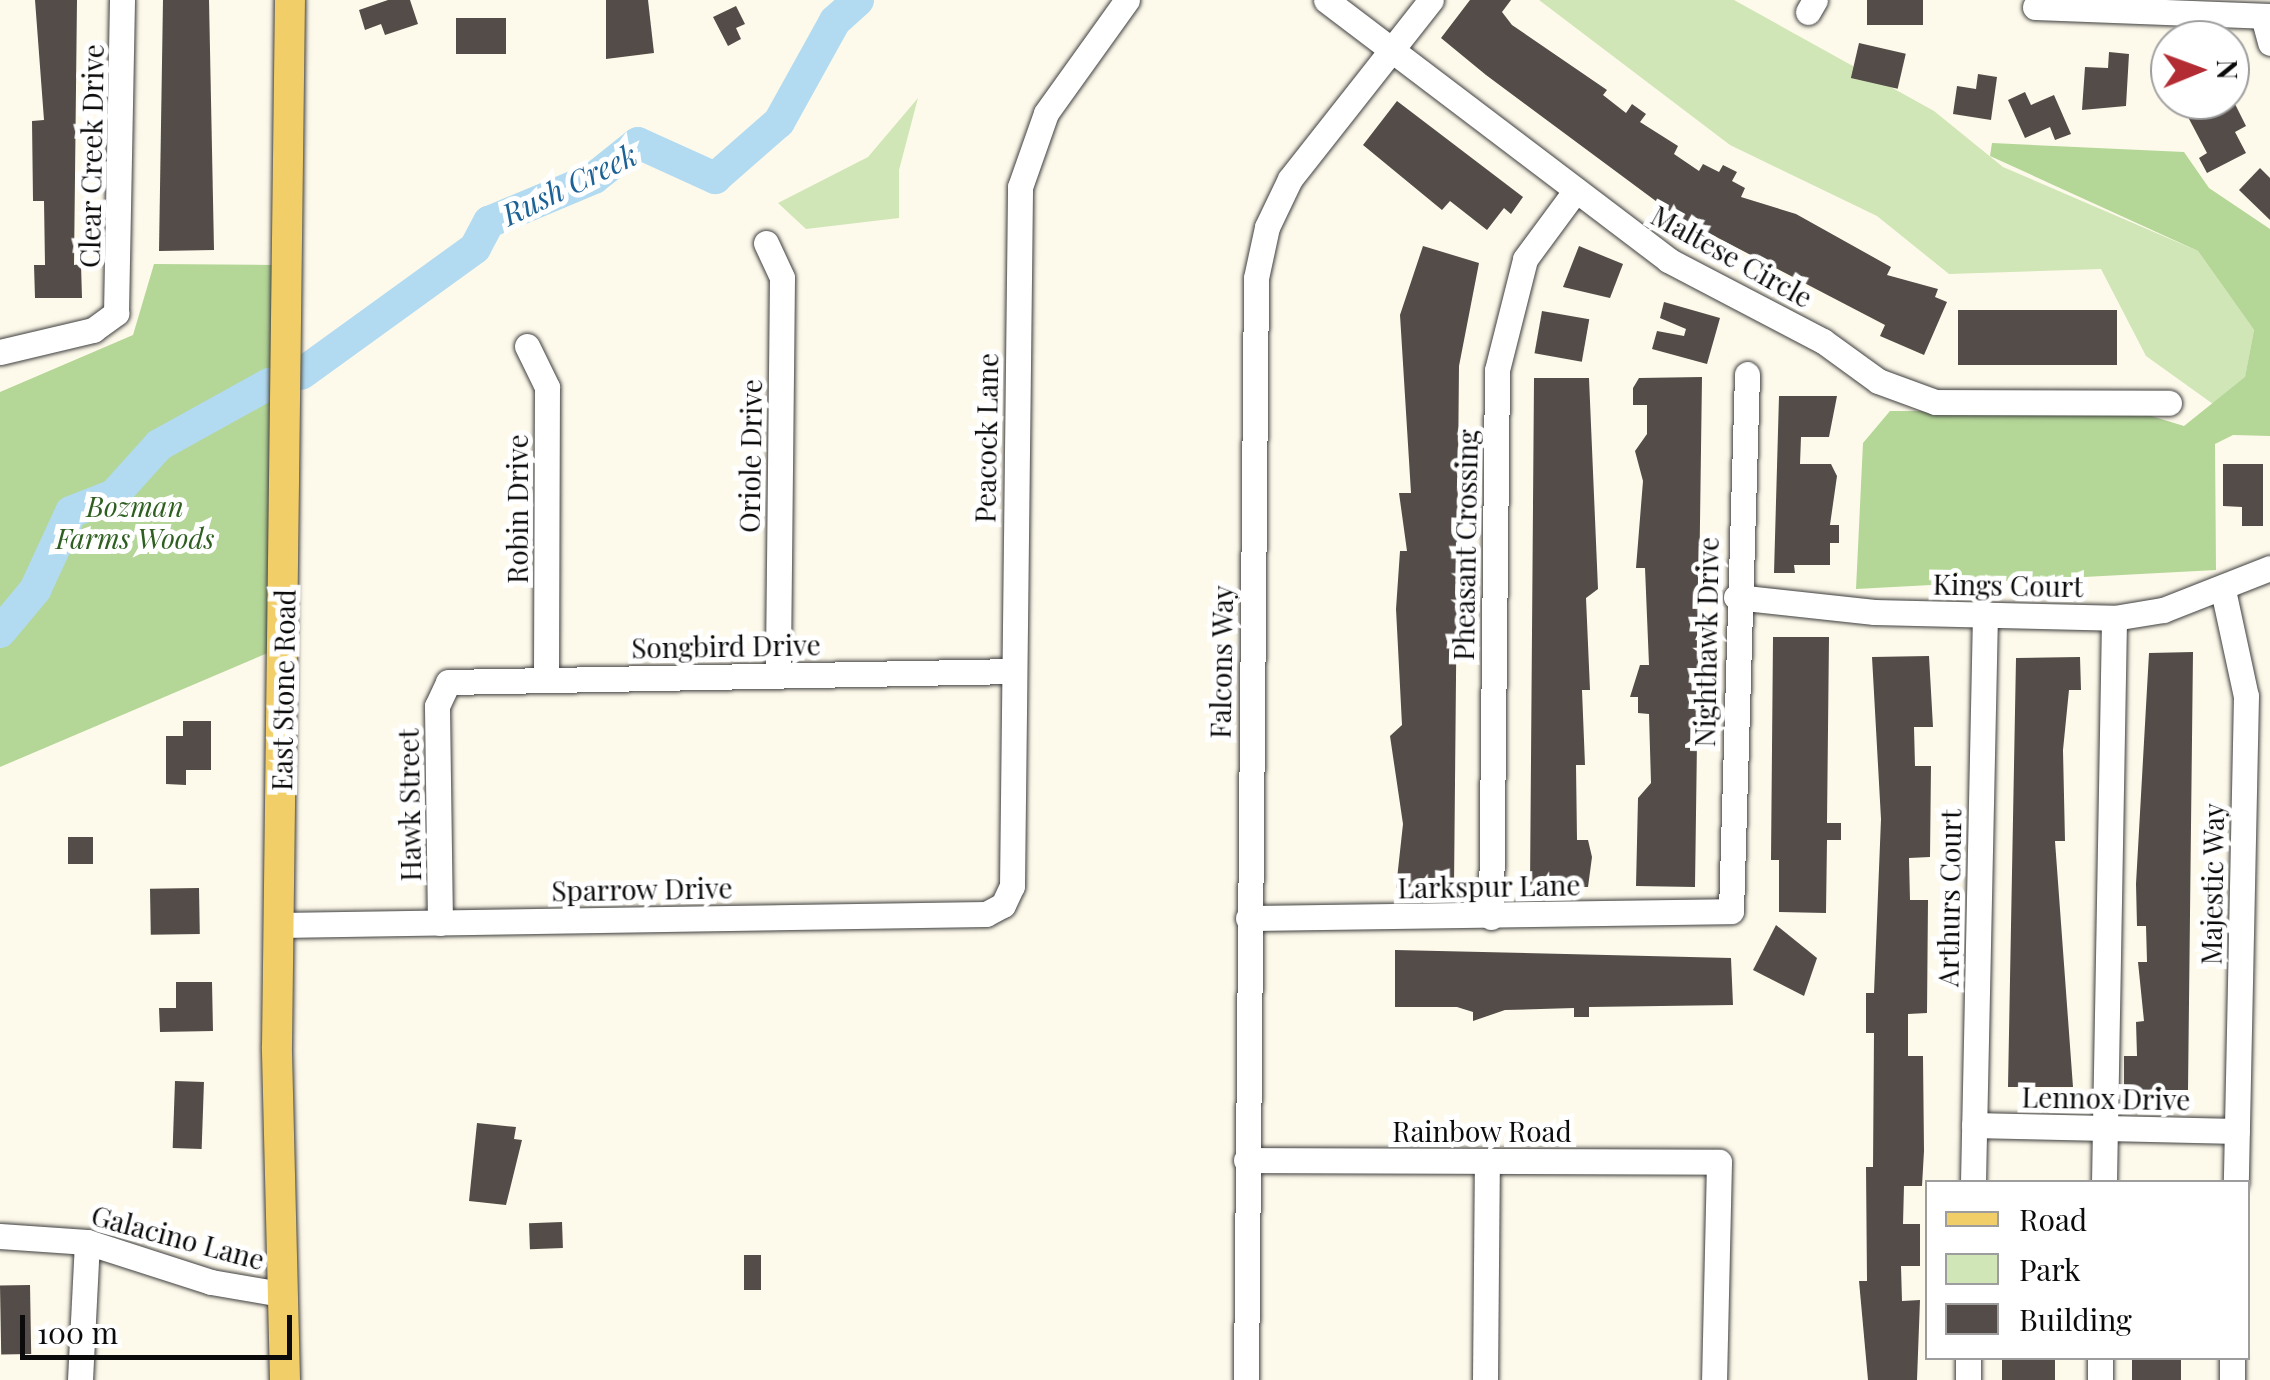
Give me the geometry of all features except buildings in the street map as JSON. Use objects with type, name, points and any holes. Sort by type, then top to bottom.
[{"type":"main road","name":"East Stone Road","points":[[285,1380],[280,925],[290,0]]},
{"type":"street","name":"Clear Creek Drive","points":[[0,352],[93,330],[116,313],[122,0]]},
{"type":"street","name":"Peacock Lane","points":[[1003,904],[1012,886],[1020,187],[1046,113],[1127,0]]},
{"type":"street","name":"Maltese Circle","points":[[1326,0],[1573,194],[1668,260],[1823,340],[1878,381],[1935,402],[2169,403]]},
{"type":"street","name":"Falcons Way","points":[[1246,1380],[1258,265],[1290,179],[1431,0]]},
{"type":"street","points":[[2035,7],[2266,16],[2270,44]]},
{"type":"street","name":"Pheasant Crossing","points":[[1490,917],[1497,370],[1525,259],[1573,194]]},
{"type":"street","name":"Oriole Drive","points":[[766,244],[782,278],[778,675]]},
{"type":"street","name":"Robin Drive","points":[[527,346],[547,387],[546,678]]},
{"type":"street","name":"Nighthawk Drive","points":[[1731,912],[1736,597],[1746,374]]},
{"type":"street","name":"Kings Court","points":[[1736,597],[1985,614],[2114,618],[2222,590],[2270,568]]},
{"type":"street","name":"Majestic Way","points":[[2222,590],[2244,663],[2257,774],[2236,1180]]},
{"type":"street","name":"Arthurs Court","points":[[1973,1180],[1985,614]]},
{"type":"street","points":[[2104,1180],[2114,618]]},
{"type":"street","name":"Songbird Drive","points":[[442,688],[457,680],[1014,671]]},
{"type":"street","name":"Hawk Street","points":[[440,922],[442,688]]},
{"type":"street","name":"Sparrow Drive","points":[[280,925],[986,914],[1003,904]]},
{"type":"street","name":"Larkspur Lane","points":[[1248,918],[1731,912]]},
{"type":"street","name":"Lennox Drive","points":[[1974,1125],[2237,1131]]},
{"type":"street","name":"Rainbow Road","points":[[1246,1160],[1719,1162],[1714,1380]]},
{"type":"street","points":[[1485,1380],[1487,1162]]},
{"type":"street","name":"Galacino Lane","points":[[0,1236],[87,1242],[211,1282],[282,1294]]},
{"type":"street","points":[[80,1380],[87,1242]]},
{"type":"green space","points":[[1539,0],[1734,0],[1934,111],[2003,167],[2198,251],[2254,330],[2245,378],[2213,404],[2146,356],[2101,269],[1949,274],[1877,216],[1730,145]]},
{"type":"green space","points":[[918,98],[899,170],[899,218],[806,229],[778,203],[868,157]]},
{"type":"green space","points":[[1992,143],[2184,152],[2209,188],[2270,229],[2270,436],[2233,435],[2215,444],[2216,570],[1856,589],[1863,443],[1890,411],[2138,412],[2184,426],[2245,377],[2254,330],[2198,251],[1990,156]]},
{"type":"green space","name":"Bozman Farms Woods","points":[[154,264],[274,265],[270,652],[0,767],[0,392],[133,335]]},
{"type":"waterway","name":"Rush Creek","points":[[301,374],[475,248],[489,222],[594,178],[638,143],[715,178],[779,122],[835,21],[858,0]]},
{"type":"waterway","name":"Rush Creek","points":[[0,632],[35,590],[71,512],[114,495],[159,445],[269,384]]}]
